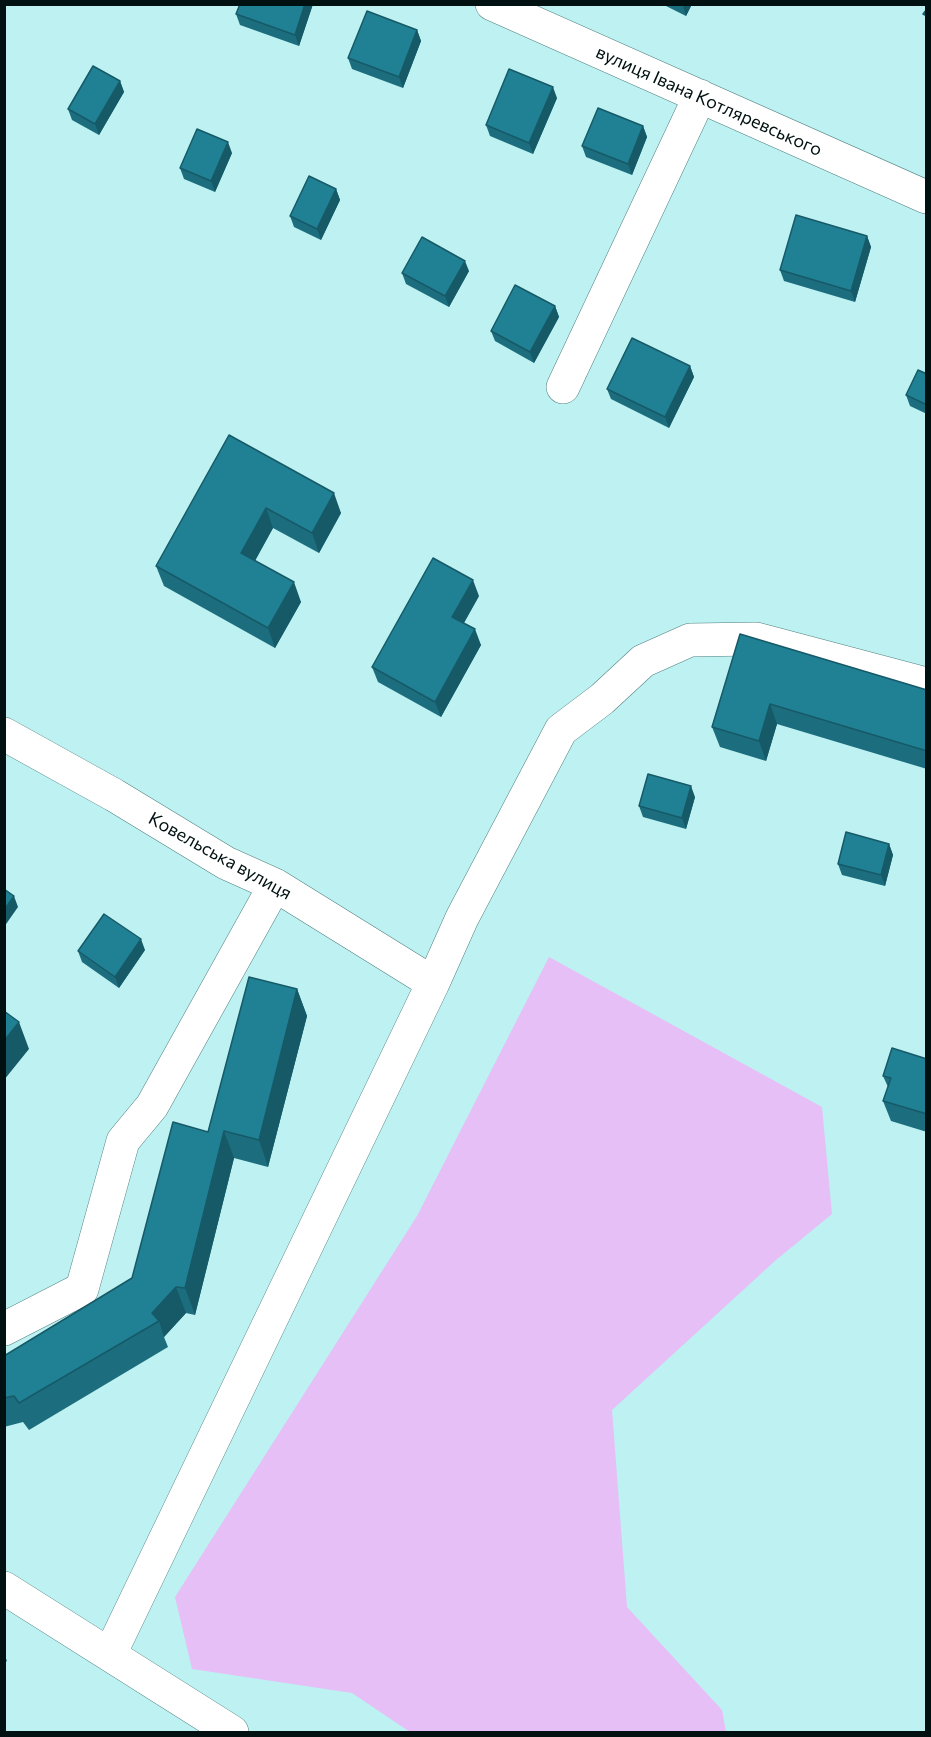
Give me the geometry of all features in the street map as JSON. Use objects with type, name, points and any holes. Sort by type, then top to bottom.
[{"type":"street","name":"вулиця Івана Котляревського","points":[[492,4],[927,197]]},
{"type":"street","points":[[563,387],[700,96]]},
{"type":"street","points":[[110,1654],[433,983],[462,918],[561,730],[602,699],[643,661],[690,640],[756,639],[927,684]]},
{"type":"street","name":"Ковельська вулиця","points":[[4,734],[114,795],[226,863],[275,885],[433,983]]},
{"type":"street","points":[[4,1329],[82,1289],[123,1141],[152,1106],[275,885]]},
{"type":"street","points":[[4,1588],[232,1732]]},
{"type":"shaded area","points":[[549,957],[822,1107],[832,1214],[776,1260],[612,1410],[627,1607],[722,1710],[726,1732],[410,1732],[352,1693],[192,1669],[175,1597],[417,1216]]},
{"type":"building","points":[[240,4],[305,4],[295,35],[236,14]]},
{"type":"building","points":[[367,11],[417,30],[399,77],[348,58]]},
{"type":"building","points":[[93,66],[120,81],[95,124],[68,109]]},
{"type":"building","points":[[509,69],[553,87],[529,143],[486,125]]},
{"type":"building","points":[[598,108],[643,126],[628,164],[582,146]]},
{"type":"building","points":[[197,129],[228,142],[211,181],[180,168]]},
{"type":"building","points":[[309,176],[336,189],[317,229],[290,216]]},
{"type":"building","points":[[796,215],[867,236],[851,291],[780,270]]},
{"type":"building","points":[[422,237],[465,261],[445,296],[402,273]]},
{"type":"building","points":[[515,285],[555,306],[530,352],[491,331]]},
{"type":"building","points":[[632,338],[690,366],[665,417],[607,389]]},
{"type":"building","points":[[918,370],[927,374],[927,405],[906,395]]},
{"type":"building","points":[[229,435],[334,493],[312,533],[266,508],[241,553],[294,582],[268,628],[156,566]]},
{"type":"building","points":[[433,558],[473,580],[452,617],[475,629],[435,702],[372,667]]},
{"type":"building","points":[[740,634],[927,690],[927,751],[770,704],[759,741],[712,727]]},
{"type":"building","points":[[648,774],[691,786],[682,818],[639,806]]},
{"type":"building","points":[[846,832],[889,844],[881,875],[838,864]]},
{"type":"building","points":[[4,889],[14,896],[4,910]]},
{"type":"building","points":[[104,914],[141,939],[115,977],[78,951]]},
{"type":"building","points":[[249,977],[297,989],[259,1140],[224,1131],[185,1288],[176,1287],[152,1313],[159,1321],[19,1403],[14,1396],[4,1398],[4,1356],[132,1278],[173,1122],[208,1132]]},
{"type":"building","points":[[4,1011],[19,1022],[4,1041]]},
{"type":"building","points":[[892,1048],[927,1059],[927,1114],[883,1101],[891,1078],[883,1076]]}]
